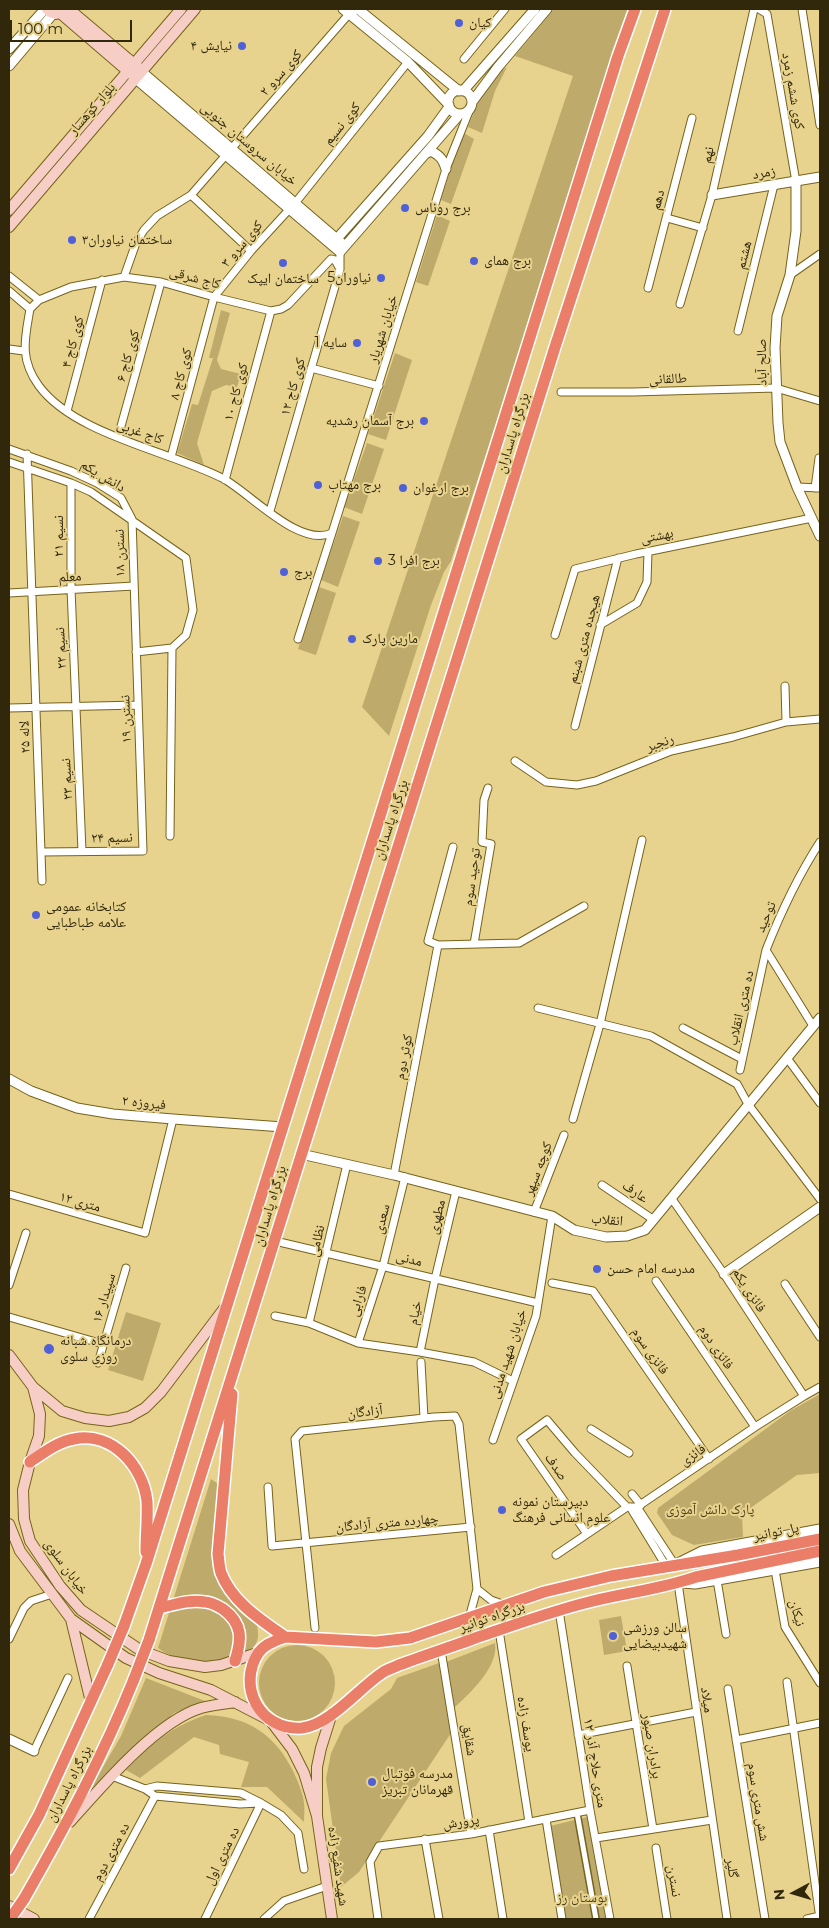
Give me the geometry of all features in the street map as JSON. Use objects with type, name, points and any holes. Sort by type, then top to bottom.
[{"type":"highway","name":"بزرگراه پاسداران","points":[[9,1869],[39,1815],[91,1702],[124,1626],[146,1564],[609,84],[635,9]]},
{"type":"highway","name":"بزرگراه پاسداران","points":[[10,1919],[24,1899],[66,1826],[114,1728],[149,1640],[555,347],[665,9]]},
{"type":"highway","points":[[234,1373],[218,1554],[221,1573],[231,1591],[250,1612],[284,1636]]},
{"type":"highway","points":[[30,1462],[51,1447],[74,1439],[94,1439],[112,1444],[128,1458],[140,1478],[147,1501],[146,1564]]},
{"type":"highway","name":"پل توانیر","points":[[739,1561],[820,1539]]},
{"type":"highway","name":"پل توانیر","points":[[739,1561],[820,1551]]},
{"type":"highway","name":"بزرگراه توانیر","points":[[284,1636],[376,1642],[410,1638],[552,1590],[611,1576],[671,1566],[739,1561]]},
{"type":"highway","name":"بزرگراه توانیر","points":[[268,1720],[285,1727],[302,1728],[318,1723],[383,1672],[414,1659],[559,1610],[678,1583],[739,1561]]},
{"type":"highway","points":[[159,1608],[190,1602],[205,1602],[223,1610],[232,1617],[238,1626],[240,1646],[235,1661]]},
{"type":"highway","points":[[268,1720],[254,1703],[250,1687],[252,1668],[260,1652],[271,1642],[284,1636]]},
{"type":"highway","points":[[410,1638],[414,1641],[418,1650],[414,1659]]},
{"type":"main road","name":"بلوار کوهسار","points":[[9,210],[181,9]]},
{"type":"main road","name":"بلوار کوهسار","points":[[9,227],[195,9]]},
{"type":"main road","points":[[56,10],[139,75]]},
{"type":"main road","points":[[33,1388],[62,1411],[86,1418],[109,1420],[130,1417],[145,1408],[161,1392],[228,1303]]},
{"type":"main road","name":"خیابان سلوی","points":[[9,1355],[33,1388],[40,1414],[39,1436],[23,1490],[24,1519],[30,1541],[60,1586],[81,1610],[140,1650],[169,1661],[205,1667],[222,1665],[260,1652]]},
{"type":"main road","points":[[9,1365],[20,1370]]},
{"type":"main road","name":"خیابان سلوی","points":[[9,1524],[20,1551],[71,1619],[126,1658],[159,1673],[211,1690],[268,1720]]},
{"type":"main road","points":[[71,1619],[91,1702]]},
{"type":"main road","points":[[66,1826],[112,1776],[150,1740],[177,1718],[202,1708],[236,1702]]},
{"type":"main road","points":[[317,1816],[317,1767],[332,1713]]},
{"type":"main road","points":[[268,1720],[292,1749],[304,1773],[317,1816]]},
{"type":"main road","name":"شهید شفیع زاده","points":[[317,1816],[332,1919]]},
{"type":"main road","points":[[9,1906],[34,1919]]},
{"type":"street","points":[[346,11],[358,9],[460,91],[469,95],[471,106]]},
{"type":"street","points":[[464,59],[505,9]]},
{"type":"street","points":[[326,262],[334,241],[428,136],[449,106],[452,94],[460,91],[535,9]]},
{"type":"street","points":[[343,249],[460,114],[471,106],[498,67],[547,9]]},
{"type":"street","name":"نهم","points":[[680,304],[712,195],[754,9]]},
{"type":"street","name":"کوی ششم زمرد","points":[[759,9],[767,14],[796,182]]},
{"type":"street","points":[[802,9],[820,125]]},
{"type":"street","points":[[9,48],[56,10]]},
{"type":"street","points":[[9,66],[56,10]]},
{"type":"street","points":[[346,11],[408,62],[453,112],[460,114]]},
{"type":"street","name":"کوی سرو ۲","points":[[124,276],[136,243],[144,230],[157,216],[192,195],[346,11]]},
{"type":"street","name":"کوی نسیم","points":[[293,205],[408,62]]},
{"type":"street","name":"خیابان سروستان جنوبی","points":[[139,75],[233,148],[343,249]]},
{"type":"street","name":"خیابان سروستان جنوبی","points":[[139,75],[226,156],[293,205]]},
{"type":"street","name":"خیابان شهریار","points":[[298,639],[446,169],[471,106]]},
{"type":"street","name":"دهم","points":[[648,288],[692,118]]},
{"type":"street","points":[[425,154],[431,152],[438,155],[443,160],[446,169]]},
{"type":"street","name":"زمرد","points":[[712,195],[820,177]]},
{"type":"street","name":"صالح آباد","points":[[796,182],[796,231],[790,275],[777,316],[775,348],[776,388],[780,442],[797,487],[820,536]]},
{"type":"street","name":"هشتم","points":[[738,331],[774,185]]},
{"type":"street","points":[[192,195],[251,251]]},
{"type":"street","name":"کوی سرو ۳","points":[[214,297],[251,251],[293,205]]},
{"type":"street","points":[[667,218],[703,228]]},
{"type":"street","name":"کوی کاج ۱۲","points":[[270,511],[340,269],[343,249]]},
{"type":"street","points":[[790,275],[820,254]]},
{"type":"street","points":[[271,311],[288,305],[326,262],[331,259],[335,260],[340,269]]},
{"type":"street","points":[[9,276],[39,300],[30,309],[24,351],[9,349]]},
{"type":"street","name":"کاج شرقی","points":[[39,300],[71,287],[124,276],[161,282],[271,311]]},
{"type":"street","name":"کوی کاج ۴","points":[[67,411],[102,280]]},
{"type":"street","name":"کوی کاج ۶","points":[[118,437],[161,282]]},
{"type":"street","points":[[9,291],[30,309]]},
{"type":"street","name":"کوی کاج ۸","points":[[171,457],[214,297]]},
{"type":"street","name":"کوی کاج ۱۰","points":[[224,480],[271,311]]},
{"type":"street","name":"کاج غربی","points":[[24,351],[38,385],[58,406],[105,432],[171,457],[224,480],[292,528],[308,535],[320,537],[332,533]]},
{"type":"street","points":[[311,368],[379,386]]},
{"type":"street","name":"طالقانی","points":[[561,392],[776,388],[820,402]]},
{"type":"street","name":"دانش یکم","points":[[9,448],[97,483],[121,498],[132,519]]},
{"type":"street","name":"لاله ۲۵","points":[[27,454],[42,881]]},
{"type":"street","points":[[797,487],[818,488],[819,458]]},
{"type":"street","name":"دانش یکم","points":[[9,462],[71,483],[91,492],[132,519]]},
{"type":"street","name":"نسیم ۲۱","points":[[71,483],[71,590]]},
{"type":"street","name":"بهشتی","points":[[555,635],[575,569],[618,558],[812,518]]},
{"type":"street","points":[[132,519],[186,558],[193,610],[186,635],[172,648],[136,652]]},
{"type":"street","name":"نسترن ۱۸","points":[[132,519],[134,586]]},
{"type":"street","points":[[600,625],[636,603],[647,582],[648,552]]},
{"type":"street","name":"هیجده متری شبنم","points":[[574,726],[618,558]]},
{"type":"street","name":"معلم","points":[[9,593],[134,586]]},
{"type":"street","name":"نسترن ۱۹","points":[[134,586],[143,851]]},
{"type":"street","name":"نسیم ۲۲","points":[[71,590],[76,706]]},
{"type":"street","points":[[170,836],[172,648]]},
{"type":"street","points":[[785,686],[786,722]]},
{"type":"street","points":[[9,708],[138,705]]},
{"type":"street","name":"نسیم ۲۳","points":[[76,706],[82,851]]},
{"type":"street","name":"رنجبر","points":[[515,761],[546,782],[577,785],[596,781],[671,751],[733,737],[786,722],[820,719]]},
{"type":"street","name":"توحید سوم","points":[[474,944],[491,844],[482,842],[484,800],[488,788]]},
{"type":"street","points":[[573,1119],[600,1024],[642,840]]},
{"type":"street","name":"توحید","points":[[813,1026],[766,950],[780,913],[820,842]]},
{"type":"street","points":[[453,847],[428,941],[438,945],[519,943],[584,906]]},
{"type":"street","name":"نسیم ۲۴","points":[[41,852],[143,851]]},
{"type":"street","name":"کوثر دوم","points":[[394,1175],[438,945]]},
{"type":"street","name":"ده متری انقلاب","points":[[740,1070],[766,950]]},
{"type":"street","points":[[538,1008],[651,1036],[737,1084],[748,1104],[820,1199]]},
{"type":"street","name":"انقلاب","points":[[302,1154],[405,1177],[552,1216],[574,1230],[606,1237],[627,1236],[645,1230],[654,1220],[820,1018]]},
{"type":"street","points":[[683,1028],[742,1059]]},
{"type":"street","points":[[787,1058],[820,1103]]},
{"type":"street","name":"فیروزه ٢","points":[[9,1079],[30,1091],[78,1108],[112,1114],[283,1127]]},
{"type":"street","name":"۱۲ متری","points":[[9,1194],[145,1233],[172,1119]]},
{"type":"street","name":"کوچه سپهر","points":[[534,1212],[564,1135]]},
{"type":"street","name":"نظامی","points":[[309,1323],[347,1164]]},
{"type":"street","name":"سعدی","points":[[383,1266],[405,1177]]},
{"type":"street","name":"عارف","points":[[602,1185],[654,1220]]},
{"type":"street","name":"مطهری","points":[[434,1279],[456,1191]]},
{"type":"street","name":"فائزی یکم","points":[[672,1199],[804,1396]]},
{"type":"street","points":[[724,1274],[820,1207]]},
{"type":"street","name":"خیابان شهید مدنی","points":[[492,1440],[536,1316],[552,1216]]},
{"type":"street","points":[[9,1285],[26,1233]]},
{"type":"street","name":"مدنی","points":[[275,1240],[538,1304]]},
{"type":"street","name":"فارابی","points":[[358,1343],[383,1266]]},
{"type":"street","name":"سپیدار ۱۶","points":[[98,1363],[126,1268]]},
{"type":"street","name":"خیام","points":[[420,1352],[434,1279]]},
{"type":"street","name":"فائزی دوم","points":[[656,1282],[755,1427]]},
{"type":"street","name":"فائزی سوم","points":[[552,1283],[593,1291],[709,1459]]},
{"type":"street","points":[[785,1284],[820,1337]]},
{"type":"street","points":[[275,1316],[309,1323],[358,1343],[474,1362],[513,1381]]},
{"type":"street","points":[[9,1317],[103,1344]]},
{"type":"street","points":[[421,1362],[424,1418]]},
{"type":"street","name":"فائزی","points":[[556,1555],[820,1387]]},
{"type":"street","name":"آزادگان","points":[[315,1628],[295,1439],[302,1431],[424,1418],[455,1416],[459,1424],[477,1590],[469,1618]]},
{"type":"street","name":"صدف","points":[[587,1534],[521,1439],[547,1420],[575,1453],[634,1507]]},
{"type":"street","points":[[591,1429],[629,1453]]},
{"type":"street","name":"چهارده متری آزادگان","points":[[268,1487],[272,1546],[470,1527]]},
{"type":"street","points":[[632,1494],[634,1507],[671,1566]]},
{"type":"street","name":"بزرگراه توانیر","points":[[671,1566],[702,1552],[820,1529]]},
{"type":"street","name":"بزرگراه توانیر","points":[[678,1583],[695,1584],[820,1562]]},
{"type":"street","name":"نیکان","points":[[775,1570],[785,1627],[820,1683]]},
{"type":"street","points":[[717,1580],[726,1634]]},
{"type":"street","name":"میلاد","points":[[678,1583],[712,1820]]},
{"type":"street","points":[[477,1590],[491,1600],[506,1605]]},
{"type":"street","points":[[9,1639],[24,1608],[31,1601],[52,1594]]},
{"type":"street","name":"۱۲ متری حلاج آذر","points":[[559,1610],[590,1810],[610,1919]]},
{"type":"street","name":"یوسف زاده","points":[[499,1630],[529,1822]]},
{"type":"street","name":"شقایق","points":[[441,1650],[471,1834]]},
{"type":"street","name":"برادران صبور","points":[[627,1666],[653,1829]]},
{"type":"street","points":[[9,1739],[34,1751],[68,1678]]},
{"type":"street","points":[[787,1682],[820,1917],[807,1919]]},
{"type":"street","name":"شش متری سوم","points":[[728,1689],[764,1919]]},
{"type":"street","points":[[578,1735],[696,1712]]},
{"type":"street","points":[[736,1740],[820,1723]]},
{"type":"street","points":[[112,1776],[145,1789],[155,1796],[240,1804],[262,1803]]},
{"type":"street","points":[[145,1789],[157,1786],[241,1793],[262,1803],[281,1815],[298,1833],[304,1869]]},
{"type":"street","name":"ده متری دوم","points":[[89,1919],[155,1796]]},
{"type":"street","name":"ده متری اول","points":[[205,1919],[262,1803]]},
{"type":"street","name":"پرورش","points":[[378,1919],[370,1862],[379,1846],[471,1834],[590,1810]]},
{"type":"street","points":[[577,1813],[596,1919]]},
{"type":"street","points":[[546,1819],[562,1919]]},
{"type":"street","points":[[596,1838],[712,1820]]},
{"type":"street","name":"گلپر","points":[[712,1820],[727,1919]]},
{"type":"street","points":[[489,1830],[503,1919]]},
{"type":"street","points":[[425,1840],[439,1919]]},
{"type":"street","name":"نسترن","points":[[656,1848],[667,1919]]},
{"type":"street","points":[[264,1919],[284,1901],[327,1886]]},
{"type":"green space","points":[[554,9],[632,9],[451,561],[444,572],[431,605],[389,736],[362,707],[573,76],[515,56]]},
{"type":"green space","points":[[507,67],[495,91],[482,133],[468,127],[478,102],[502,70]]},
{"type":"green space","points":[[462,132],[474,139],[451,204],[441,200]]},
{"type":"green space","points":[[437,215],[450,221],[428,286],[416,282]]},
{"type":"green space","points":[[221,310],[230,313],[217,360],[221,369],[241,374],[237,387],[226,385],[212,391],[197,443],[204,465],[177,453],[192,404],[198,405],[213,358],[209,358]]},
{"type":"green space","points":[[395,353],[412,360],[386,440],[368,434]]},
{"type":"green space","points":[[367,443],[384,449],[362,514],[344,507]]},
{"type":"green space","points":[[343,516],[360,522],[338,587],[321,580]]},
{"type":"green space","points":[[319,587],[336,593],[316,655],[298,649]]},
{"type":"green space","points":[[126,1312],[161,1323],[143,1381],[108,1370]]},
{"type":"green space","name":"پارک دانش آموزی","points":[[820,1394],[820,1473],[797,1475],[742,1514],[743,1537],[694,1545],[672,1535],[657,1513],[658,1508],[790,1411]]},
{"type":"green space","points":[[211,1479],[221,1486],[216,1567],[257,1626],[258,1637],[257,1642],[252,1648],[238,1655],[197,1662],[177,1658],[158,1648]]},
{"type":"green space","name":"سالن ورزشی شهیدبیضایی","points":[[621,1616],[627,1651],[604,1655],[599,1620]]},
{"type":"green space","points":[[495,1643],[495,1652],[488,1670],[474,1688],[453,1709],[446,1662]]},
{"type":"green space","points":[[297,1645],[312,1648],[324,1656],[332,1668],[335,1683],[332,1698],[324,1710],[312,1718],[297,1721],[282,1718],[270,1710],[262,1698],[259,1683],[262,1668],[270,1656],[282,1648]]},
{"type":"green space","points":[[439,1663],[451,1733],[359,1872],[341,1887],[326,1779],[331,1753],[344,1726],[391,1689],[397,1678]]},
{"type":"green space","points":[[146,1678],[205,1701],[174,1713],[89,1791],[121,1736]]},
{"type":"green space","points":[[206,1715],[235,1719],[248,1724],[259,1730],[279,1748],[294,1773],[303,1795],[304,1822],[267,1787],[241,1787],[249,1762],[220,1754],[219,1745],[194,1737],[140,1778],[126,1770],[162,1737],[182,1725]]},
{"type":"green space","name":"بوستان رز","points":[[587,1817],[606,1918],[566,1919],[550,1826]]},
{"type":"place","name":"کیان","points":[[459,23]]},
{"type":"place","name":"نیایش ۴","points":[[242,46]]},
{"type":"place","name":"برج روناس","points":[[405,208]]},
{"type":"place","name":"ساختمان نیاوران۳","points":[[72,240]]},
{"type":"place","name":"برج همای","points":[[474,261]]},
{"type":"place","name":"ساختمان ایپک","points":[[283,263]]},
{"type":"place","name":"نیاوران5","points":[[381,278]]},
{"type":"place","name":"سایه 1","points":[[357,343]]},
{"type":"place","name":"برج آسمان رشدیه","points":[[424,421]]},
{"type":"place","name":"برج مهتاب","points":[[318,485]]},
{"type":"place","name":"برج ارغوان","points":[[403,488]]},
{"type":"place","name":"برج افرا 3","points":[[378,561]]},
{"type":"place","name":"برج","points":[[284,572]]},
{"type":"place","name":"مارین پارک","points":[[352,639]]},
{"type":"place","name":"کتابخانه عمومی علامه طباطبایی","points":[[36,915]]},
{"type":"place","name":"مدرسه امام حسن","points":[[597,1269]]},
{"type":"place","name":"درمانگاه شبانه روزی سلوی","points":[[49,1349]]},
{"type":"place","name":"دبیرستان نمونه علوم انسانی فرهنگ","points":[[502,1510]]},
{"type":"place","name":"سالن ورزشی شهیدبیضایی","points":[[613,1636]]},
{"type":"place","name":"مدرسه فوتبال قهرمانان تبریز","points":[[372,1782]]}]
